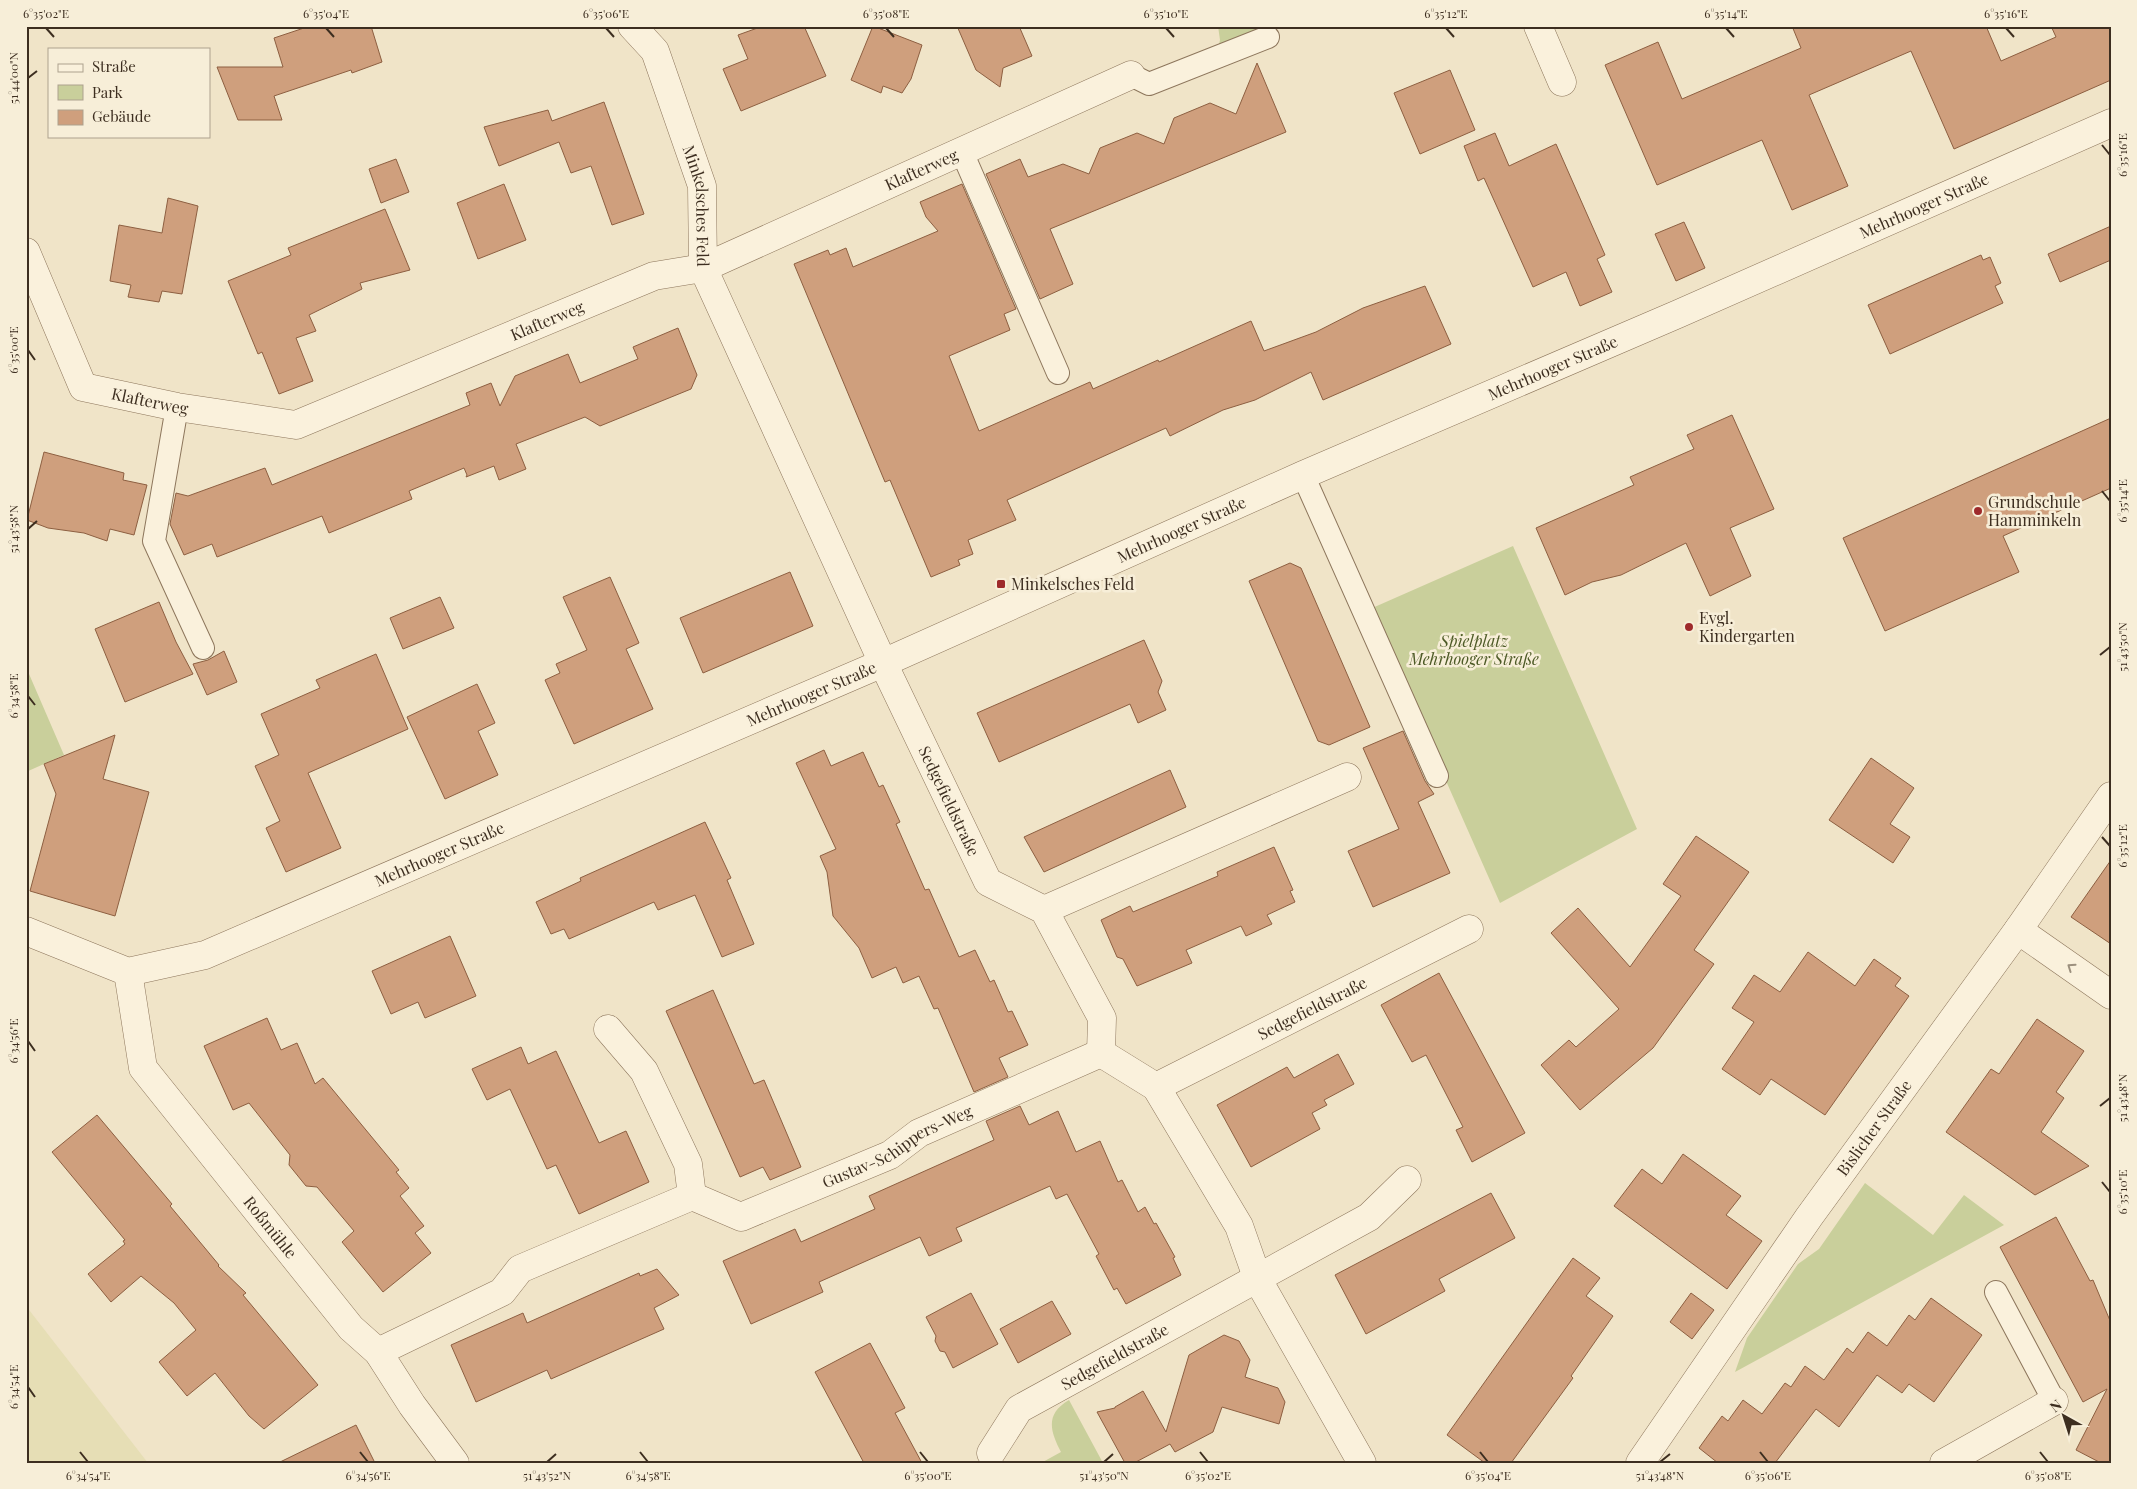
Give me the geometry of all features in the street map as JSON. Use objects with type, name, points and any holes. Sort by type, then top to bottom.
[{"type":"street","name":"Minkelsches Feld","points":[[632,26],[654,51],[702,186],[703,268],[883,663]]},
{"type":"street","points":[[1538,26],[1562,82]]},
{"type":"street","name":"Klafterweg","points":[[26,252],[83,387],[177,407],[296,424],[654,276],[703,268],[1131,75]]},
{"type":"street","name":"Mehrhooger Straße","points":[[128,972],[205,955],[883,663],[1303,475],[1669,318],[2111,124]]},
{"type":"street","name":"Sedgefieldstraße","points":[[883,663],[988,882],[1044,910]]},
{"type":"street","points":[[1347,777],[1044,910],[1102,1018],[1101,1053],[1156,1087],[1239,1226],[1258,1280],[1362,1463]]},
{"type":"street","name":"Bislicher Straße","points":[[1640,1463],[1809,1217],[2018,930],[2111,796]]},
{"type":"street","name":"Sedgefieldstraße","points":[[1156,1087],[1469,929]]},
{"type":"street","points":[[2018,930],[2111,994]]},
{"type":"street","points":[[26,931],[128,972]]},
{"type":"street","name":"Roßmühle","points":[[128,972],[143,1068],[350,1328],[378,1352],[412,1404],[455,1463]]},
{"type":"street","points":[[378,1352],[502,1292],[520,1269],[692,1196],[688,1164],[644,1070],[608,1029]]},
{"type":"street","name":"Gustav-Schippers-Weg","points":[[692,1196],[741,1217],[890,1155],[919,1133],[1101,1053]]},
{"type":"street","name":"Sedgefieldstraße","points":[[991,1452],[1019,1409],[1258,1280],[1369,1217],[1407,1180]]},
{"type":"street","points":[[1944,1463],[2054,1401]]},
{"type":"lane","points":[[1131,75],[1149,84],[1268,37]]},
{"type":"lane","points":[[962,152],[1058,373]]},
{"type":"lane","points":[[177,407],[154,541],[203,648]]},
{"type":"lane","points":[[1303,475],[1437,776]]},
{"type":"lane","points":[[1996,1292],[2054,1401]]},
{"type":"shaded area","points":[[26,1306],[148,1463],[26,1463]]},
{"type":"green space","points":[[1218,26],[1274,26],[1218,48],[1220,40]]},
{"type":"green space","name":"Spielplatz Mehrhooger Straße","points":[[1513,546],[1637,829],[1500,903],[1370,609]]},
{"type":"green space","points":[[26,667],[64,755],[26,772]]},
{"type":"green space","points":[[1865,1183],[1933,1235],[1964,1195],[2004,1225],[1735,1372],[1747,1338],[1798,1264],[1819,1249]]},
{"type":"green space","points":[[1069,1400],[1103,1463],[1041,1463],[1061,1452],[1054,1437],[1052,1423],[1056,1411]]},
{"type":"building","points":[[310,26],[371,26],[382,62],[352,73],[351,70],[274,96],[282,120],[238,120],[217,67],[283,67],[274,38]]},
{"type":"building","points":[[763,26],[804,26],[826,76],[741,111],[723,69],[748,59],[738,35]]},
{"type":"building","points":[[873,26],[922,45],[911,79],[902,93],[883,86],[881,93],[851,80]]},
{"type":"building","points":[[957,26],[1019,26],[1032,56],[1003,68],[1000,87],[976,70]]},
{"type":"building","points":[[1792,26],[1986,26],[2001,61],[2056,37],[2051,26],[2111,26],[2111,80],[1954,149],[1911,51],[1809,95],[1848,186],[1792,210],[1762,140],[1657,185],[1605,65],[1658,42],[1682,99],[1801,48]]},
{"type":"building","points":[[1257,63],[1286,132],[1050,229],[1073,284],[1040,299],[986,174],[1020,159],[1028,177],[1063,164],[1089,174],[1100,148],[1137,133],[1164,144],[1174,118],[1210,103],[1236,114]]},
{"type":"building","points":[[1450,70],[1475,130],[1420,154],[1394,93]]},
{"type":"building","points":[[604,102],[644,214],[612,225],[591,166],[571,173],[559,142],[499,166],[484,127],[548,110],[552,121]]},
{"type":"building","points":[[1495,133],[1509,166],[1556,144],[1605,255],[1597,259],[1612,292],[1580,306],[1566,272],[1533,287],[1484,178],[1478,181],[1464,146]]},
{"type":"building","points":[[396,159],[409,192],[381,203],[369,169]]},
{"type":"building","points":[[504,184],[526,240],[478,259],[457,203]]},
{"type":"building","points":[[962,184],[1016,309],[1004,314],[1010,330],[949,356],[979,431],[1090,382],[1093,389],[1251,321],[1264,351],[1316,332],[1363,308],[1425,286],[1451,344],[1323,400],[1311,372],[1255,400],[1223,410],[1170,436],[1166,428],[1007,500],[1016,520],[968,540],[973,554],[958,560],[960,565],[931,577],[890,480],[885,482],[794,264],[828,250],[830,255],[846,248],[853,267],[938,231],[926,217],[920,202]]},
{"type":"building","points":[[168,198],[198,206],[182,294],[162,291],[159,302],[128,297],[131,285],[110,281],[119,225],[162,233]]},
{"type":"building","points":[[385,209],[410,270],[360,283],[362,289],[309,315],[316,331],[296,338],[313,381],[279,394],[262,352],[258,354],[228,281],[291,255],[288,248]]},
{"type":"building","points":[[1684,222],[1705,268],[1676,281],[1655,234]]},
{"type":"building","points":[[2111,226],[2111,260],[2060,282],[2048,254]]},
{"type":"building","points":[[1981,255],[1983,260],[1990,257],[2001,283],[1995,286],[2003,303],[1890,354],[1868,305]]},
{"type":"building","points":[[678,328],[697,375],[691,389],[600,426],[585,417],[516,444],[526,469],[499,480],[494,466],[466,477],[464,468],[409,491],[412,499],[329,533],[322,516],[217,557],[212,544],[184,555],[170,524],[176,493],[188,496],[265,468],[272,485],[470,405],[466,393],[491,383],[500,406],[515,376],[568,354],[580,383],[638,359],[633,347]]},
{"type":"building","points":[[1732,415],[1774,509],[1730,528],[1751,576],[1710,596],[1686,543],[1621,575],[1592,582],[1565,595],[1536,528],[1634,485],[1630,477],[1694,449],[1687,435]]},
{"type":"building","points":[[2111,418],[2111,488],[2003,536],[2019,572],[1885,631],[1843,538]]},
{"type":"building","points":[[44,452],[124,473],[123,480],[147,485],[134,535],[110,529],[107,541],[84,533],[48,528],[27,520]]},
{"type":"building","points":[[1290,563],[1301,568],[1370,727],[1329,745],[1318,741],[1249,581]]},
{"type":"building","points":[[790,572],[813,626],[703,673],[680,618]]},
{"type":"building","points":[[610,577],[639,643],[626,649],[653,709],[574,744],[545,680],[560,673],[556,664],[587,650],[563,597]]},
{"type":"building","points":[[440,597],[454,628],[403,649],[390,618]]},
{"type":"building","points":[[159,602],[176,642],[193,674],[125,702],[95,629]]},
{"type":"building","points":[[1144,640],[1162,681],[1158,692],[1166,710],[1138,723],[1130,704],[999,762],[977,713]]},
{"type":"building","points":[[224,651],[237,682],[207,695],[193,664],[208,660]]},
{"type":"building","points":[[376,654],[408,729],[308,773],[341,848],[286,872],[266,828],[280,821],[255,766],[279,755],[261,714],[320,688],[316,680]]},
{"type":"building","points":[[477,684],[495,723],[478,731],[498,775],[445,799],[407,717]]},
{"type":"building","points":[[1403,731],[1425,781],[1434,794],[1418,802],[1450,873],[1373,907],[1348,851],[1399,829],[1363,748]]},
{"type":"building","points":[[115,735],[103,779],[149,792],[115,916],[30,891],[56,794],[44,764]]},
{"type":"building","points":[[824,750],[831,766],[863,752],[879,787],[883,785],[900,822],[896,824],[925,890],[929,889],[959,957],[975,950],[990,982],[994,980],[1008,1012],[1012,1011],[1028,1045],[999,1058],[1008,1077],[974,1092],[938,1008],[934,1009],[919,976],[903,983],[896,967],[872,978],[859,948],[833,916],[827,872],[820,856],[836,849],[796,763]]},
{"type":"building","points":[[1871,758],[1914,788],[1890,824],[1910,837],[1893,863],[1829,820]]},
{"type":"building","points":[[1170,770],[1186,807],[1044,872],[1024,837]]},
{"type":"building","points":[[705,822],[731,878],[727,880],[754,944],[722,957],[695,895],[658,910],[654,902],[569,939],[564,929],[551,934],[536,902],[581,881],[580,878]]},
{"type":"building","points":[[1696,836],[1749,872],[1694,950],[1714,964],[1653,1048],[1580,1110],[1541,1065],[1569,1040],[1576,1047],[1619,1009],[1551,933],[1578,908],[1630,967],[1681,896],[1663,884]]},
{"type":"building","points":[[1274,847],[1293,890],[1290,891],[1295,902],[1267,915],[1272,924],[1246,936],[1241,926],[1186,950],[1192,963],[1137,986],[1123,959],[1117,957],[1101,920],[1130,906],[1133,912],[1218,876],[1217,872]]},
{"type":"building","points":[[2111,860],[2111,944],[2071,917]]},
{"type":"building","points":[[450,936],[476,996],[425,1018],[418,1002],[391,1014],[372,971]]},
{"type":"building","points":[[1808,952],[1855,986],[1874,959],[1901,978],[1895,986],[1909,996],[1825,1115],[1771,1079],[1760,1095],[1722,1069],[1754,1022],[1732,1008],[1754,975],[1780,992]]},
{"type":"building","points":[[1439,973],[1525,1133],[1472,1162],[1456,1130],[1463,1127],[1426,1055],[1412,1062],[1381,1005]]},
{"type":"building","points":[[713,990],[754,1084],[764,1080],[801,1167],[770,1180],[763,1167],[740,1177],[666,1011]]},
{"type":"building","points":[[267,1018],[281,1050],[297,1043],[315,1084],[323,1078],[399,1170],[396,1172],[409,1188],[400,1196],[424,1226],[415,1233],[431,1253],[383,1292],[342,1242],[354,1231],[317,1187],[306,1186],[289,1165],[290,1155],[249,1103],[233,1110],[204,1046]]},
{"type":"building","points":[[2037,1019],[2084,1051],[2056,1092],[2064,1098],[2041,1132],[2089,1166],[2035,1195],[1946,1132],[1991,1069],[1999,1074]]},
{"type":"building","points":[[521,1047],[528,1064],[556,1051],[599,1143],[626,1131],[649,1182],[579,1214],[556,1165],[547,1169],[510,1089],[487,1100],[472,1069]]},
{"type":"building","points":[[1338,1054],[1354,1084],[1324,1100],[1327,1105],[1312,1113],[1320,1129],[1251,1167],[1217,1105],[1287,1067],[1294,1078]]},
{"type":"building","points":[[1020,1106],[1029,1125],[1058,1111],[1076,1152],[1100,1141],[1118,1182],[1122,1180],[1138,1212],[1145,1207],[1154,1224],[1156,1223],[1175,1257],[1173,1258],[1181,1275],[1126,1304],[1117,1288],[1114,1290],[1096,1256],[1099,1254],[1067,1194],[1056,1199],[1050,1186],[956,1228],[962,1241],[929,1256],[920,1237],[819,1282],[823,1292],[751,1324],[723,1261],[795,1229],[801,1242],[875,1209],[869,1196],[994,1140],[986,1121]]},
{"type":"building","points":[[97,1115],[172,1204],[170,1206],[218,1266],[246,1293],[243,1295],[318,1385],[264,1429],[249,1416],[215,1373],[187,1396],[159,1362],[196,1330],[174,1303],[141,1276],[111,1302],[88,1274],[125,1244],[123,1241],[125,1240],[52,1152]]},
{"type":"building","points":[[1683,1154],[1741,1196],[1726,1215],[1762,1241],[1727,1289],[1614,1206],[1642,1169],[1662,1184]]},
{"type":"building","points":[[1491,1193],[1515,1238],[1439,1279],[1445,1291],[1366,1334],[1335,1275]]},
{"type":"building","points":[[2056,1217],[2090,1281],[2093,1280],[2111,1323],[2111,1463],[2101,1463],[2076,1450],[2107,1389],[2083,1402],[2000,1247]]},
{"type":"building","points":[[1573,1258],[1600,1278],[1586,1296],[1613,1316],[1571,1376],[1573,1378],[1511,1463],[1485,1463],[1447,1435]]},
{"type":"building","points":[[657,1269],[679,1295],[654,1308],[664,1329],[551,1379],[547,1370],[476,1402],[451,1345],[523,1313],[527,1323],[639,1273],[640,1276]]},
{"type":"building","points":[[971,1293],[998,1344],[953,1368],[945,1352],[940,1351],[935,1341],[936,1336],[926,1317]]},
{"type":"building","points":[[1691,1293],[1714,1310],[1692,1339],[1670,1322]]},
{"type":"building","points":[[1931,1298],[1982,1335],[1934,1402],[1909,1384],[1902,1393],[1877,1375],[1839,1427],[1816,1409],[1775,1463],[1718,1463],[1699,1448],[1722,1416],[1728,1421],[1743,1400],[1762,1414],[1785,1383],[1791,1387],[1805,1366],[1824,1380],[1847,1348],[1853,1353],[1868,1332],[1887,1346],[1909,1315],[1915,1320]]},
{"type":"building","points":[[1052,1301],[1071,1334],[1018,1363],[1000,1329]]},
{"type":"building","points":[[1224,1335],[1239,1341],[1250,1360],[1245,1377],[1278,1388],[1285,1402],[1279,1424],[1222,1407],[1213,1432],[1175,1452],[1170,1444],[1134,1463],[1125,1463],[1097,1412],[1115,1408],[1143,1391],[1166,1432],[1189,1355]]},
{"type":"building","points":[[870,1343],[905,1408],[895,1413],[922,1463],[864,1463],[815,1372]]},
{"type":"building","points":[[356,1425],[375,1463],[278,1463]]},
{"type":"place","name":"Grundschule Hamminkeln","points":[[1978,511]]},
{"type":"place","name":"Minkelsches Feld","points":[[1001,584]]},
{"type":"place","name":"Evgl. Kindergarten","points":[[1689,627]]}]
